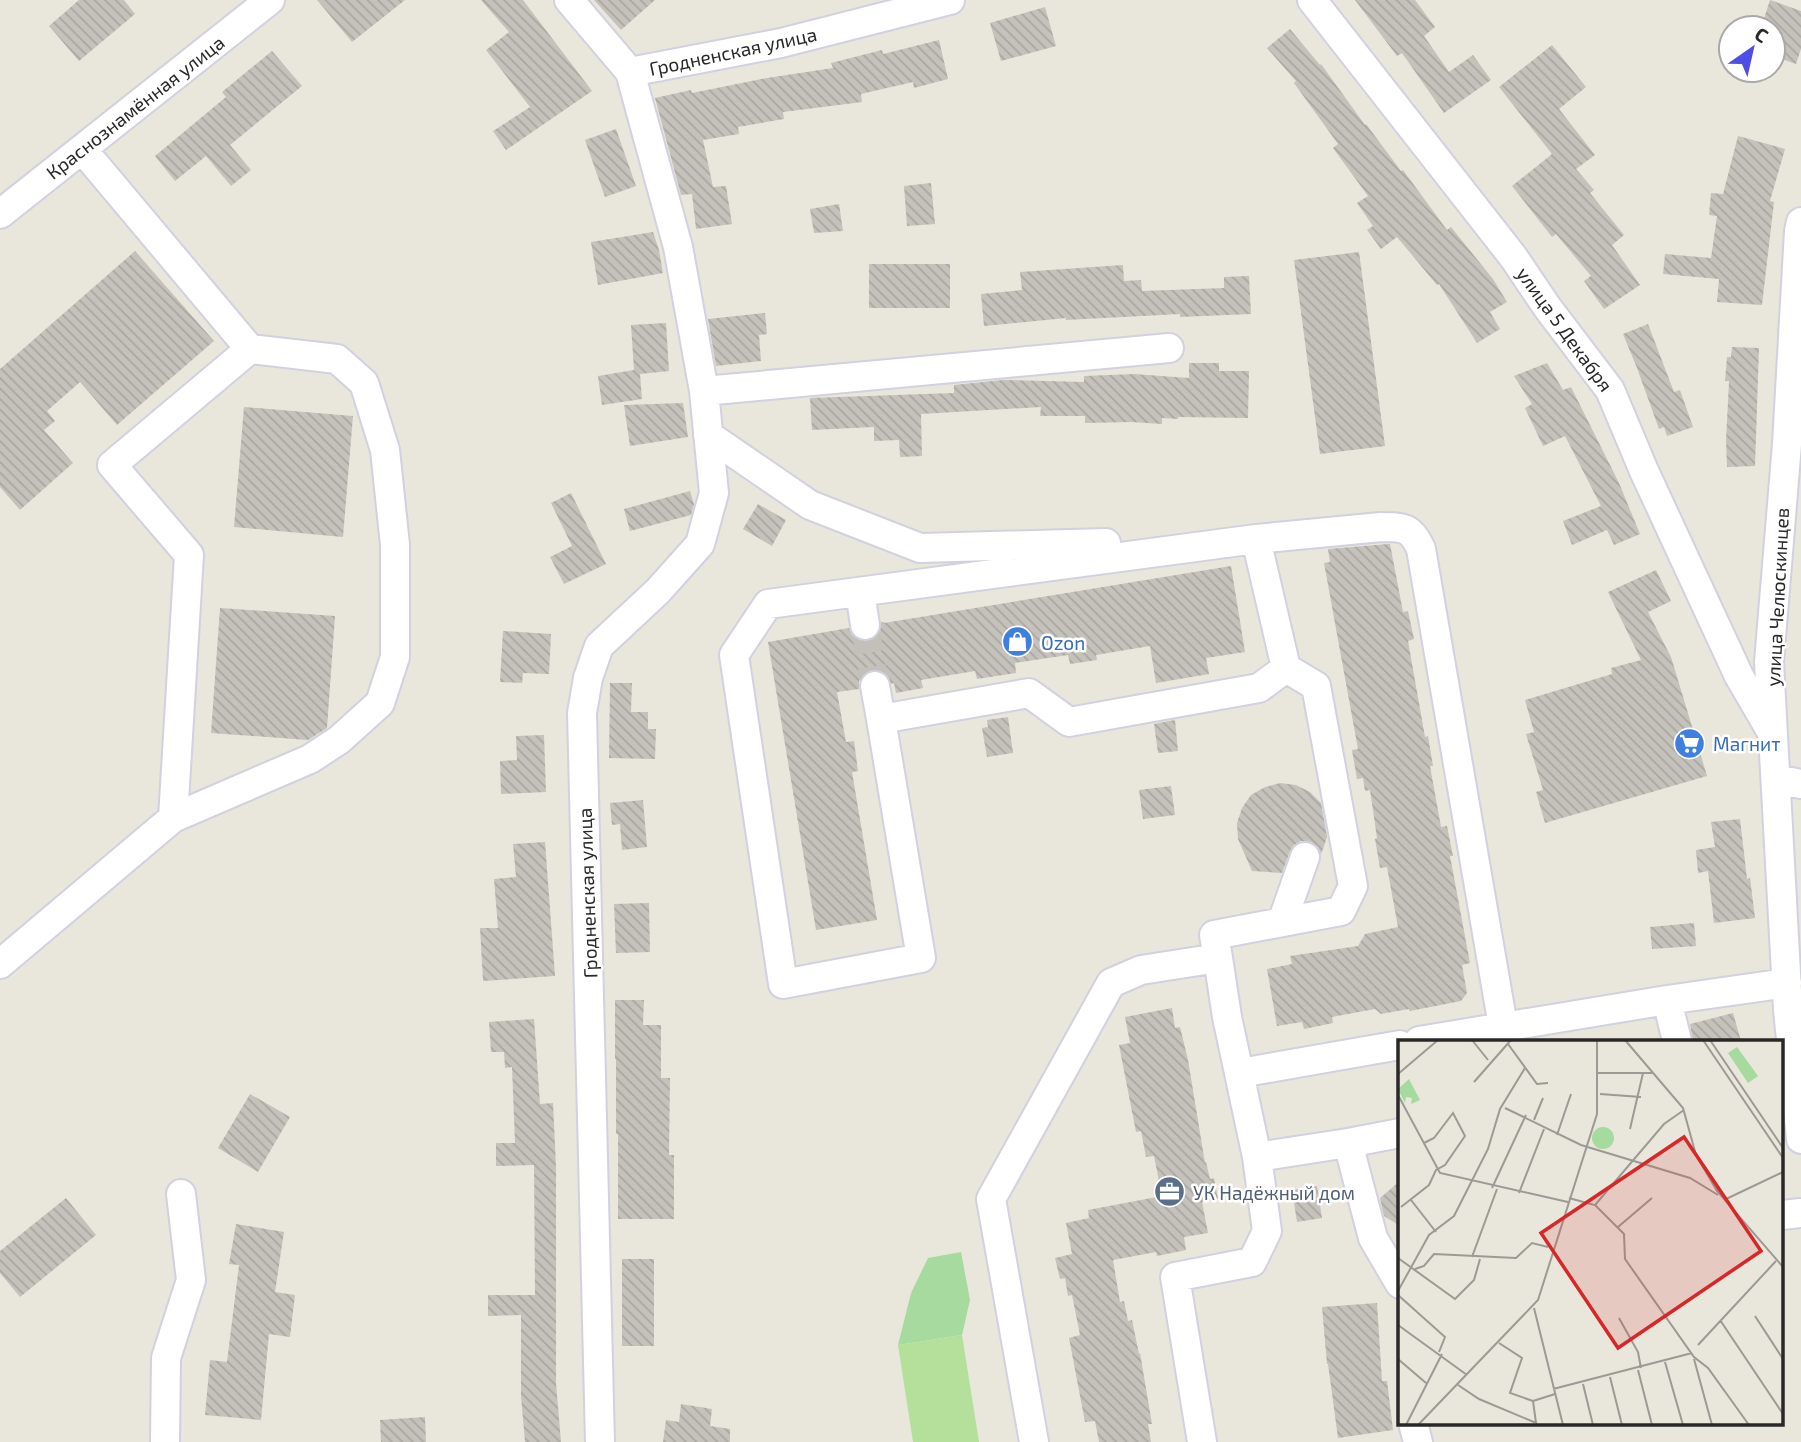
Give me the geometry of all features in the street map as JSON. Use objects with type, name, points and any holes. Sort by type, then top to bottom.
[{"type":"street","name":"Краснознамённая улица","points":[[0,214],[270,0]]},
{"type":"street","points":[[569,0],[630,72]]},
{"type":"street","name":"Гродненская улица","points":[[600,1442],[582,713],[587,678],[599,646],[658,591],[700,544],[713,493],[704,391],[678,247],[630,72],[781,43],[950,0]]},
{"type":"street","name":"улица 5 Декабря","points":[[1312,0],[1514,258],[1547,307],[1610,390],[1644,471],[1733,664],[1773,735]]},
{"type":"street","points":[[0,964],[173,818],[310,759],[339,740],[380,703],[395,657],[395,545],[385,450],[364,383],[337,359],[250,349],[82,149]]},
{"type":"street","name":"улица Челюскинцев","points":[[1800,228],[1787,444],[1789,563],[1769,662],[1773,735],[1789,781],[1787,984],[1798,1082],[1801,1139]]},
{"type":"street","points":[[704,391],[1169,348]]},
{"type":"street","points":[[173,818],[189,555],[112,465],[250,349]]},
{"type":"street","points":[[708,435],[810,505],[920,548],[1256,538]]},
{"type":"street","points":[[876,686],[921,958],[783,985],[734,655],[768,604],[1256,538],[1401,527],[1414,535],[1421,549],[1503,1027]]},
{"type":"street","points":[[1202,1442],[1175,1277],[1252,1262],[1267,1231],[1257,1157],[1227,1017],[1214,935],[1341,911],[1353,886],[1316,686],[1286,668],[1256,538]]},
{"type":"street","points":[[860,592],[865,625]]},
{"type":"street","points":[[881,719],[1029,693],[1069,722],[1259,688],[1286,668]]},
{"type":"street","points":[[1282,922],[1306,858]]},
{"type":"street","points":[[1034,1442],[991,1199],[1111,983],[1140,970],[1217,958]]},
{"type":"street","points":[[1425,1040],[1667,1000],[1787,984]]},
{"type":"street","points":[[1667,1000],[1676,1040]]},
{"type":"street","points":[[1240,1073],[1398,1045]]},
{"type":"street","points":[[1257,1157],[1398,1133]]},
{"type":"street","points":[[1348,1143],[1373,1238],[1398,1281]]},
{"type":"street","points":[[165,1442],[166,1359],[191,1280],[181,1194]]},
{"type":"street","points":[[1413,1424],[1418,1442]]},
{"type":"green space","points":[[961,1252],[970,1300],[962,1335],[898,1345],[911,1293],[928,1258]]},
{"type":"green space","points":[[962,1335],[979,1442],[913,1442],[898,1345]]},
{"type":"building","points":[[79,0],[124,0],[135,14],[79,61],[49,26]]},
{"type":"building","points":[[317,0],[405,0],[352,42]]},
{"type":"building","points":[[481,0],[523,0],[592,91],[506,150],[493,131],[530,107],[486,50],[509,32]]},
{"type":"building","points":[[594,0],[655,0],[621,30]]},
{"type":"building","points":[[1355,0],[1415,0],[1435,27],[1424,36],[1449,72],[1473,55],[1491,80],[1444,113],[1402,53],[1397,56]]},
{"type":"building","points":[[1770,0],[1801,11],[1801,49],[1796,64],[1787,61],[1787,14],[1766,14]]},
{"type":"building","points":[[1045,7],[1056,46],[1001,61],[990,23]]},
{"type":"building","points":[[1290,29],[1321,64],[1447,230],[1451,227],[1493,279],[1507,302],[1490,312],[1500,329],[1477,343],[1439,284],[1437,285],[1397,237],[1381,249],[1367,230],[1373,226],[1357,203],[1368,196],[1333,148],[1338,144],[1294,83],[1296,81],[1267,48]]},
{"type":"building","points":[[939,40],[948,79],[914,88],[913,82],[861,94],[862,102],[783,112],[784,119],[738,127],[739,134],[703,140],[713,187],[726,186],[732,224],[696,229],[692,194],[681,195],[655,98],[833,68],[831,63]]},
{"type":"building","points":[[1552,45],[1586,87],[1559,109],[1595,155],[1576,169],[1594,190],[1590,193],[1624,235],[1612,245],[1640,285],[1604,309],[1584,281],[1591,276],[1556,234],[1552,237],[1512,186],[1552,154],[1499,87]]},
{"type":"building","points":[[272,51],[302,86],[230,145],[251,170],[231,186],[206,156],[175,181],[155,156],[226,97],[222,92]]},
{"type":"building","points":[[616,129],[636,186],[605,197],[585,140]]},
{"type":"building","points":[[1738,136],[1785,149],[1770,201],[1774,202],[1762,305],[1717,302],[1719,279],[1663,274],[1665,254],[1711,258],[1717,216],[1709,215],[1711,193],[1723,194]]},
{"type":"building","points":[[931,183],[935,224],[907,226],[904,186]]},
{"type":"building","points":[[839,204],[843,231],[814,233],[810,209]]},
{"type":"building","points":[[653,232],[663,273],[598,285],[591,242]]},
{"type":"building","points":[[135,251],[214,341],[117,425],[80,382],[47,411],[55,421],[44,430],[73,463],[20,510],[0,487],[0,369]]},
{"type":"building","points":[[1359,252],[1385,446],[1320,454],[1294,260]]},
{"type":"building","points":[[869,264],[950,264],[950,308],[869,308]]},
{"type":"building","points":[[1123,265],[1124,281],[1141,280],[1142,291],[1224,288],[1224,277],[1249,276],[1251,314],[1066,318],[984,326],[981,294],[1022,290],[1020,272]]},
{"type":"building","points":[[765,313],[767,334],[759,335],[761,361],[716,366],[708,319]]},
{"type":"building","points":[[666,323],[669,371],[640,374],[642,399],[602,405],[598,376],[634,370],[631,325]]},
{"type":"building","points":[[1648,324],[1674,392],[1680,390],[1693,427],[1667,436],[1664,427],[1659,429],[1623,334]]},
{"type":"building","points":[[1732,347],[1759,348],[1755,466],[1727,467],[1729,381],[1725,381],[1727,357],[1731,357]]},
{"type":"building","points":[[1189,363],[1219,363],[1219,371],[1249,371],[1248,418],[1162,418],[1162,424],[1085,423],[1085,416],[1040,416],[1041,407],[921,414],[922,456],[900,457],[899,440],[874,441],[874,427],[812,430],[810,398],[954,393],[954,385],[1003,380],[1084,382],[1084,376],[1134,374],[1189,378]]},
{"type":"building","points":[[1547,363],[1563,390],[1571,387],[1619,483],[1640,534],[1614,545],[1607,530],[1572,545],[1563,521],[1601,506],[1565,436],[1543,446],[1525,408],[1532,404],[1514,376]]},
{"type":"building","points":[[683,403],[688,437],[630,446],[624,405]]},
{"type":"building","points":[[244,407],[353,416],[343,537],[234,527]]},
{"type":"building","points":[[690,491],[694,504],[691,515],[630,531],[624,509]]},
{"type":"building","points":[[571,493],[606,564],[564,584],[550,557],[572,546],[551,503]]},
{"type":"building","points":[[758,504],[786,520],[772,546],[743,529]]},
{"type":"building","points":[[1390,544],[1403,612],[1408,611],[1414,639],[1408,641],[1425,737],[1428,736],[1433,766],[1430,766],[1441,827],[1447,826],[1453,856],[1450,856],[1470,963],[1462,965],[1467,993],[1461,1001],[1410,1011],[1381,1014],[1375,1009],[1332,1017],[1333,1023],[1304,1029],[1302,1022],[1277,1026],[1267,969],[1292,964],[1290,956],[1358,946],[1365,934],[1398,927],[1387,867],[1380,868],[1370,790],[1365,791],[1363,778],[1357,779],[1352,750],[1358,749],[1324,563],[1330,562],[1328,549]]},
{"type":"building","points":[[1231,566],[1245,652],[1206,658],[1209,674],[1156,683],[1150,646],[1096,655],[1097,660],[1070,664],[1068,655],[1015,663],[1016,673],[977,679],[975,671],[921,680],[923,688],[896,693],[894,683],[891,684],[887,675],[873,670],[864,674],[859,681],[859,689],[837,692],[846,742],[854,741],[858,771],[852,772],[877,920],[816,930],[768,642],[849,628],[858,640],[868,641],[880,632],[881,622]]},
{"type":"building","points":[[1656,570],[1671,601],[1648,612],[1671,657],[1707,776],[1545,823],[1536,792],[1543,790],[1526,734],[1534,732],[1525,700],[1612,674],[1611,668],[1641,660],[1608,592]]},
{"type":"building","points":[[220,608],[335,616],[327,728],[308,740],[211,733]]},
{"type":"building","points":[[503,631],[551,634],[549,674],[523,673],[522,683],[500,682]]},
{"type":"building","points":[[610,683],[632,683],[631,712],[648,712],[648,729],[656,729],[655,759],[609,758]]},
{"type":"building","points":[[1008,717],[1013,753],[987,757],[982,728],[988,727],[987,720]]},
{"type":"building","points":[[1175,720],[1178,751],[1158,753],[1154,724]]},
{"type":"building","points":[[544,735],[546,792],[501,794],[500,761],[517,760],[516,736]]},
{"type":"building","points":[[1280,783],[1296,785],[1310,792],[1321,803],[1327,837],[1321,854],[1318,847],[1311,842],[1301,841],[1294,845],[1282,873],[1252,871],[1238,839],[1237,823],[1242,808],[1251,795]]},
{"type":"building","points":[[1171,786],[1175,815],[1143,819],[1139,790]]},
{"type":"building","points":[[643,800],[647,847],[622,850],[620,824],[612,825],[610,803]]},
{"type":"building","points":[[1740,819],[1755,918],[1714,923],[1708,871],[1698,873],[1696,850],[1715,847],[1711,822]]},
{"type":"building","points":[[545,842],[555,976],[483,981],[480,928],[498,928],[494,879],[516,877],[513,844]]},
{"type":"building","points":[[649,903],[650,952],[616,953],[614,904]]},
{"type":"building","points":[[1694,923],[1696,946],[1652,949],[1650,927]]},
{"type":"building","points":[[615,1000],[644,1000],[643,1025],[661,1025],[661,1078],[670,1078],[669,1155],[674,1155],[674,1219],[618,1219]]},
{"type":"building","points":[[1172,1008],[1175,1028],[1180,1027],[1188,1060],[1205,1163],[1210,1179],[1214,1178],[1218,1199],[1202,1202],[1208,1233],[1184,1237],[1186,1250],[1113,1260],[1120,1302],[1124,1301],[1128,1321],[1132,1320],[1140,1353],[1152,1424],[1148,1424],[1151,1442],[1099,1442],[1095,1421],[1085,1422],[1069,1338],[1080,1335],[1072,1295],[1068,1296],[1065,1278],[1060,1279],[1055,1258],[1072,1254],[1066,1223],[1089,1218],[1088,1210],[1162,1196],[1154,1156],[1146,1157],[1141,1131],[1136,1132],[1119,1045],[1130,1043],[1125,1017]]},
{"type":"building","points":[[1733,1013],[1741,1040],[1693,1040],[1690,1024]]},
{"type":"building","points":[[534,1019],[540,1104],[553,1103],[556,1167],[556,1383],[561,1442],[525,1442],[521,1396],[521,1315],[488,1316],[488,1295],[535,1295],[534,1165],[496,1166],[496,1143],[515,1143],[512,1067],[505,1068],[504,1052],[491,1052],[489,1022]]},
{"type":"building","points":[[250,1094],[290,1117],[258,1172],[218,1148]]},
{"type":"building","points":[[1398,1183],[1398,1225],[1384,1216],[1380,1198]]},
{"type":"building","points":[[1317,1186],[1322,1218],[1297,1222],[1292,1190]]},
{"type":"building","points":[[66,1198],[96,1235],[20,1297],[0,1273],[0,1251]]},
{"type":"building","points":[[236,1224],[284,1232],[275,1292],[295,1295],[290,1337],[269,1334],[261,1420],[205,1415],[210,1360],[227,1362],[239,1265],[229,1264]]},
{"type":"building","points":[[622,1259],[654,1259],[654,1346],[622,1346]]},
{"type":"building","points":[[1377,1303],[1382,1381],[1387,1381],[1393,1430],[1338,1438],[1322,1307]]},
{"type":"building","points":[[681,1404],[712,1409],[710,1426],[730,1429],[730,1442],[663,1442],[666,1420],[679,1422]]},
{"type":"building","points":[[425,1417],[426,1442],[381,1442],[380,1420]]},
{"type":"tunnel","points":[[865,625],[875,686]]},
{"type":"place","name":"Ozon","points":[[1018,642]]},
{"type":"place","name":"Магнит","points":[[1690,743]]},
{"type":"place","name":"УК Надёжный дом","points":[[1170,1192]]}]
